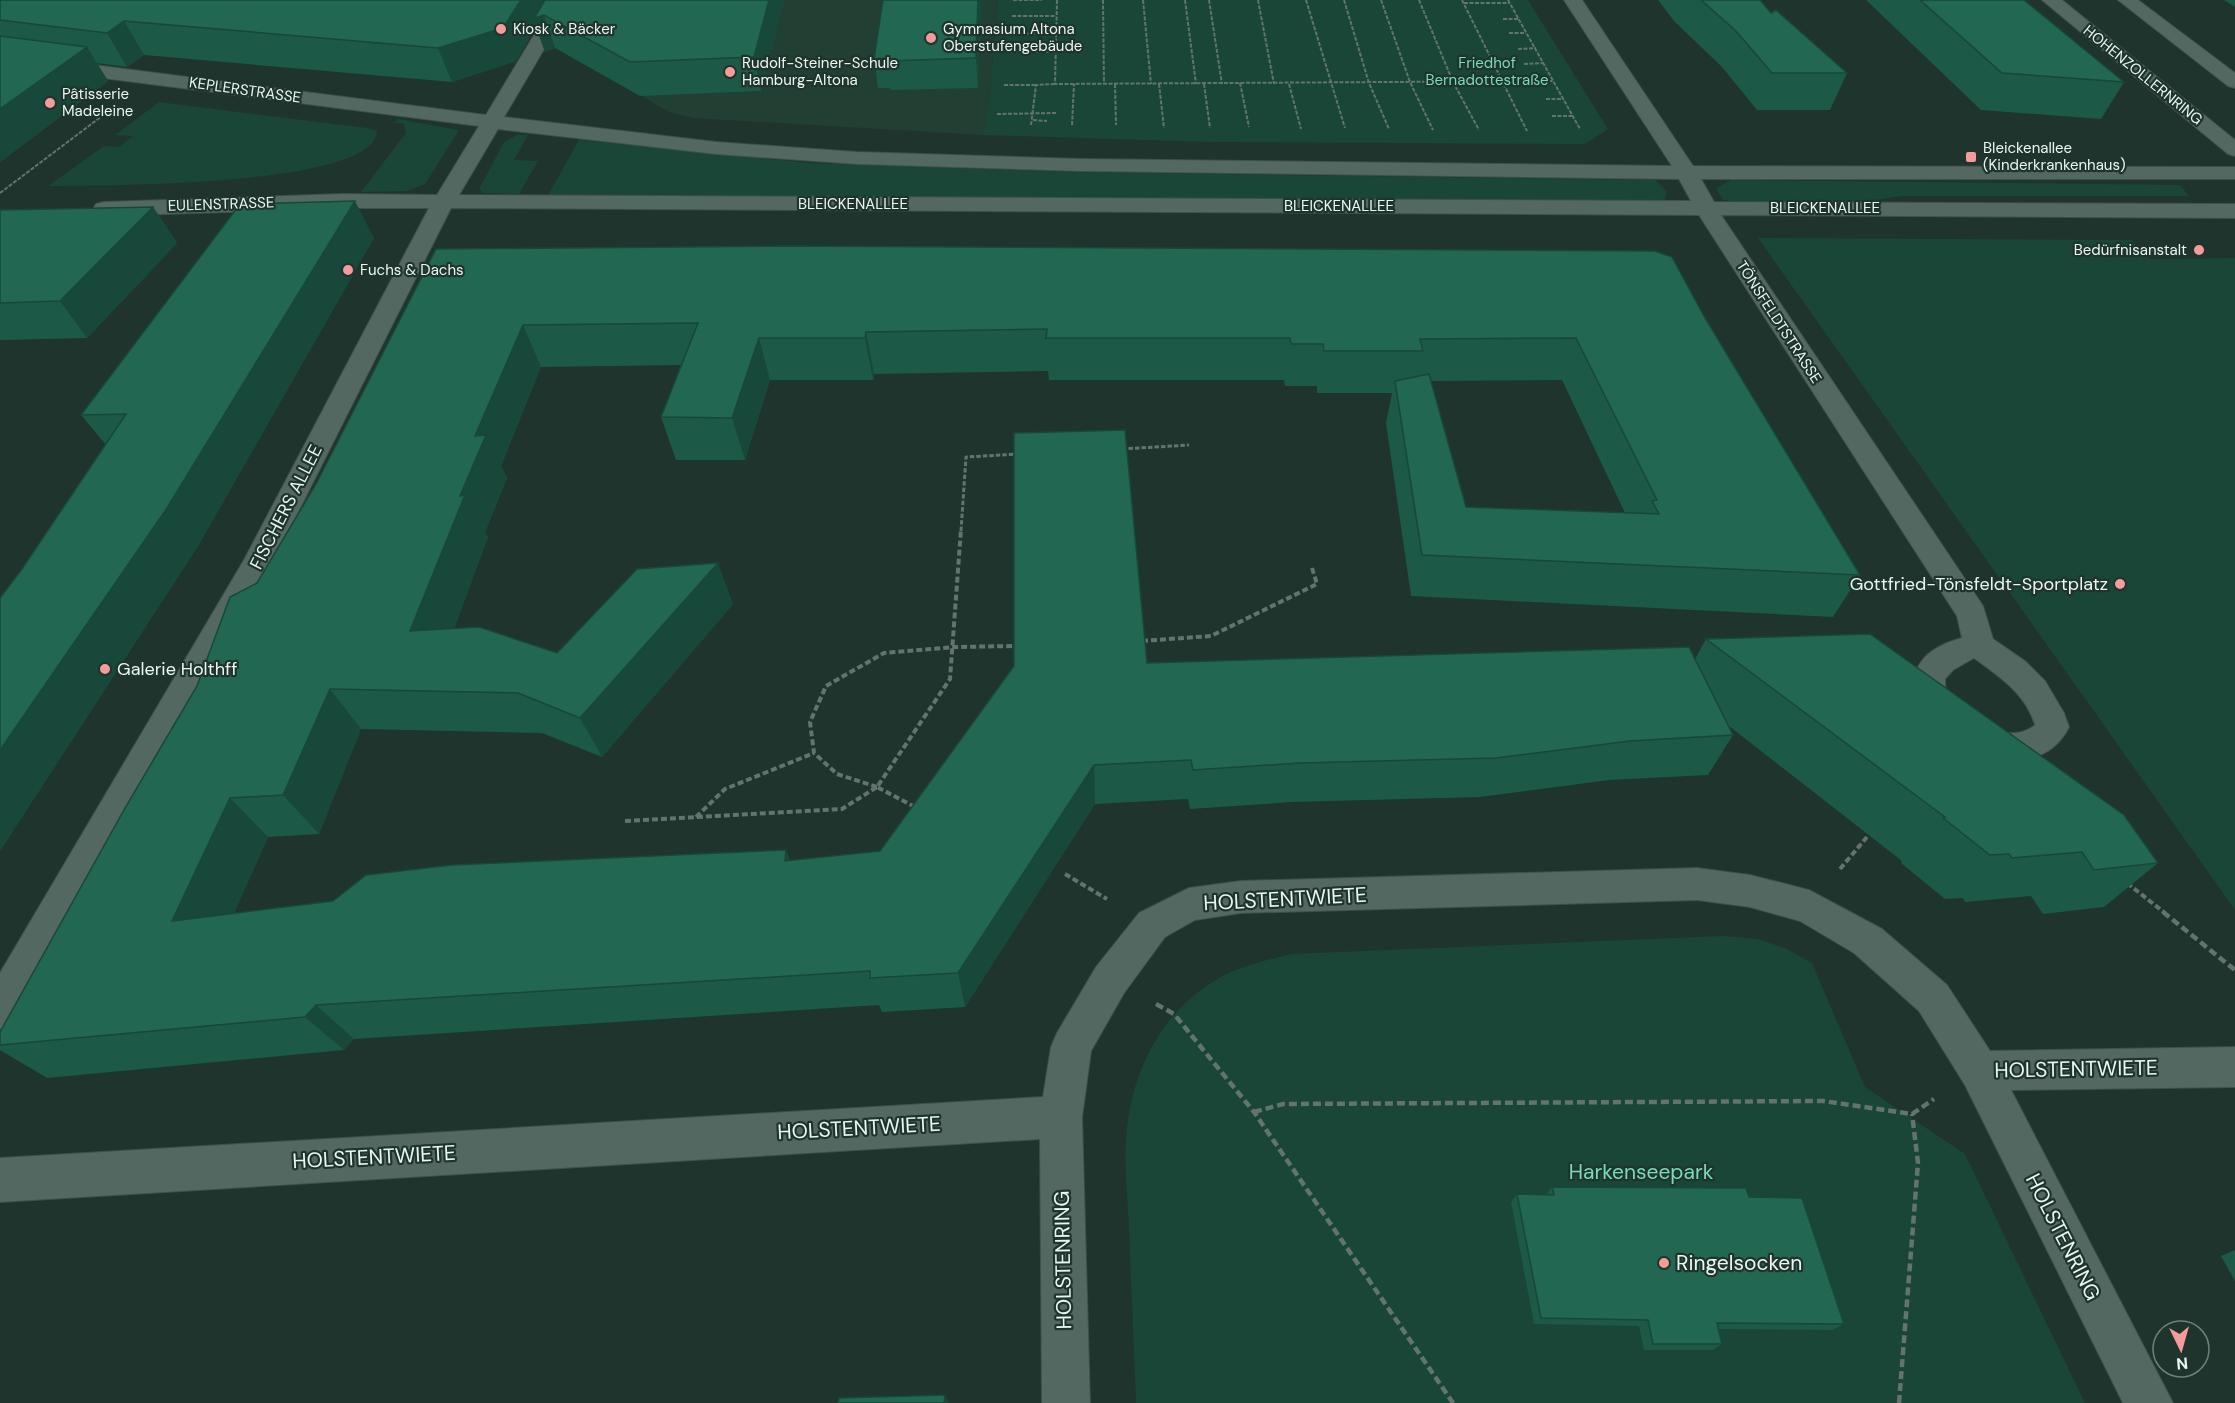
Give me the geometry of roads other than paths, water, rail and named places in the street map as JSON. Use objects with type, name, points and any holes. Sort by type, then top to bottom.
[{"type":"street","name":"FISCHERS ALLEE","points":[[0,1010],[259,560],[443,202],[564,0]]},
{"type":"street","name":"TÖNSFELDTSTRASSE","points":[[1573,0],[1672,147],[1705,208],[1972,614],[1979,645]]},
{"type":"street","name":"HOHENZOLLERNRING","points":[[2051,0],[2235,150]]},
{"type":"street","points":[[2127,0],[2235,82]]},
{"type":"street","name":"KEPLERSTRASSE","points":[[0,59],[489,122]]},
{"type":"street","name":"BLEICKENALLEE","points":[[489,122],[716,148],[959,163],[1686,173],[2235,173]]},
{"type":"street","name":"EULENSTRASSE","points":[[79,210],[292,202],[443,202]]},
{"type":"street","name":"BLEICKENALLEE","points":[[443,202],[2235,211]]},
{"type":"street","name":"HOLSTENTWIETE","points":[[0,1180],[1061,1117],[1071,1047],[1110,980],[1152,925],[1190,904],[1241,897],[1697,884],[1750,891],[1809,907],[1868,941],[1933,998],[1979,1071],[2235,1067]]},
{"type":"street","name":"HOLSTENRING","points":[[1979,1071],[2150,1403]]},
{"type":"street","name":"HOLSTENRING","points":[[1061,1117],[1066,1403]]},
{"type":"place","name":"Kiosk & Bäcker","points":[[501,29]]},
{"type":"place","name":"Gymnasium Altona Oberstufengebäude","points":[[931,38]]},
{"type":"place","name":"Rudolf-Steiner-Schule Hamburg-Altona","points":[[730,72]]},
{"type":"place","name":"Pâtisserie Madeleine","points":[[50,103]]},
{"type":"place","name":"Bleickenallee (Kinderkrankenhaus)","points":[[1971,157]]},
{"type":"place","name":"Bedürfnisanstalt","points":[[2199,250]]},
{"type":"place","name":"Fuchs & Dachs","points":[[348,270]]},
{"type":"place","name":"Gottfried-Tönsfeldt-Sportplatz","points":[[2120,584]]},
{"type":"place","name":"Galerie Holthff","points":[[105,669]]},
{"type":"place","name":"Ringelsocken","points":[[1664,1263]]},
{"type":"park label","name":"Friedhof Bernadottestraße","points":[[1487,72]]},
{"type":"park label","name":"Harkenseepark","points":[[1641,1172]]}]
